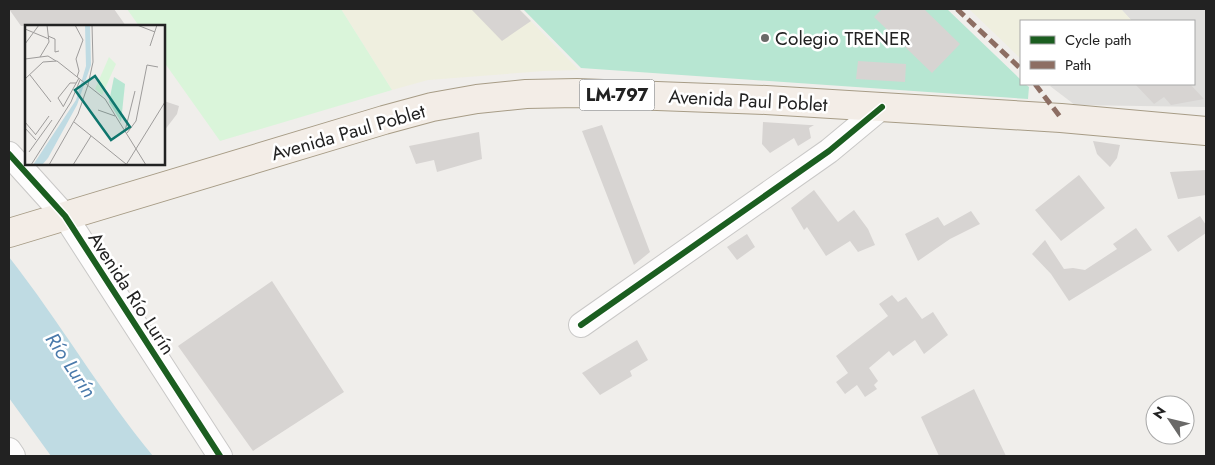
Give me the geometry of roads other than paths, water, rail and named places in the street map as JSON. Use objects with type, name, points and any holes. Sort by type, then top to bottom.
[{"type":"main road","name":"Avenida Paul Poblet","points":[[9,233],[432,107],[477,99],[526,94],[577,93],[766,100],[1061,118],[1206,132]]},
{"type":"street","points":[[581,325],[829,151],[882,107]]},
{"type":"street","name":"Avenida Río Lurín","points":[[9,154],[220,456]]},
{"type":"street","points":[[9,450],[13,456]]},
{"type":"water","name":"Río Lurín","points":[[9,257],[153,456],[51,456],[9,398]]},
{"type":"place","name":"Colegio TRENER","points":[[765,38]]}]
